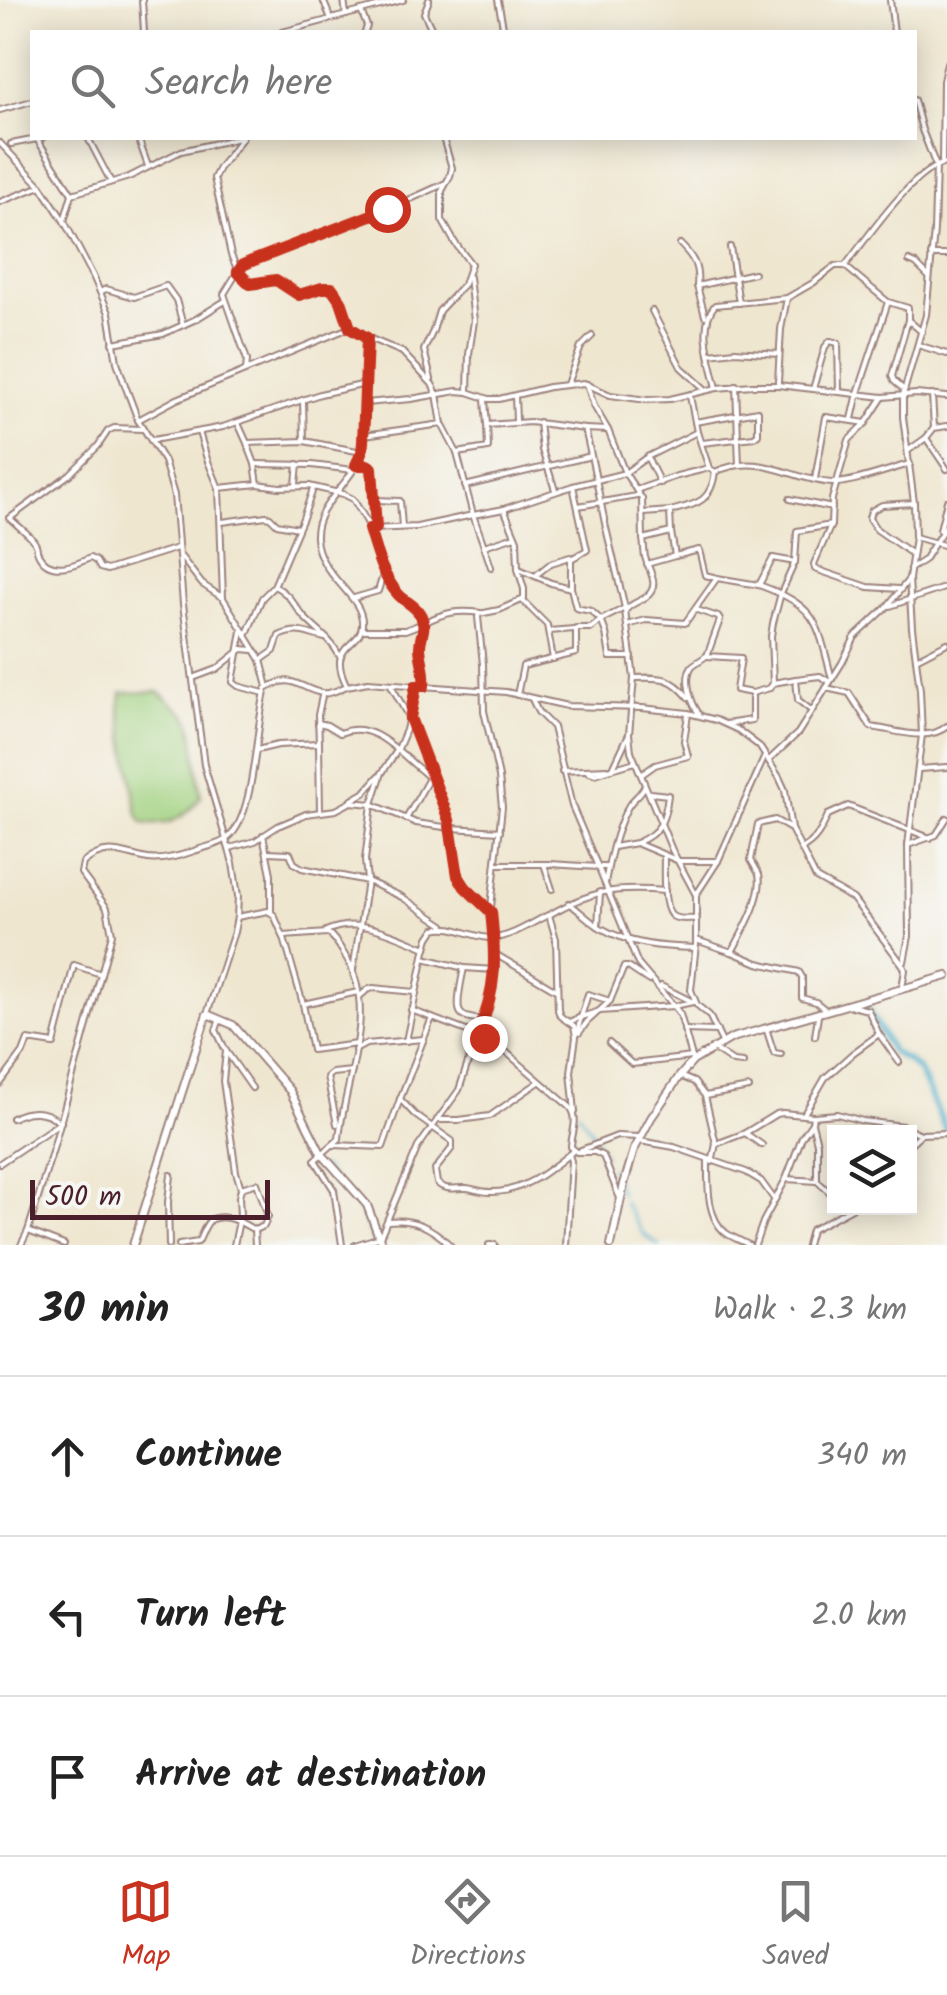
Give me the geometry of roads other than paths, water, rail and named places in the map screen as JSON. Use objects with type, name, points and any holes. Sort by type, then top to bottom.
[{"type":"street","points":[[142,0],[144,30]]},
{"type":"street","points":[[324,0],[328,30]]},
{"type":"street","points":[[344,0],[346,16]]},
{"type":"street","points":[[290,30],[403,0]]},
{"type":"street","points":[[430,0],[424,13],[432,30]]},
{"type":"street","points":[[498,0],[504,30]]},
{"type":"street","points":[[890,0],[894,30]]},
{"type":"street","points":[[361,11],[366,30]]},
{"type":"street","points":[[845,266],[912,185],[944,163],[942,81],[947,63]]},
{"type":"street","points":[[0,110],[30,102]]},
{"type":"street","points":[[903,964],[909,936],[908,845],[922,735],[909,579],[915,537],[914,502],[903,392],[922,332],[934,231],[936,166],[917,109]]},
{"type":"street","points":[[11,144],[30,140]]},
{"type":"street","points":[[41,140],[72,194],[64,222]]},
{"type":"street","points":[[89,140],[111,182]]},
{"type":"street","points":[[139,140],[148,168]]},
{"type":"street","points":[[72,194],[129,178],[181,151],[232,140]]},
{"type":"street","points":[[240,140],[214,178],[238,272],[250,284],[276,280],[299,295],[332,288],[350,328],[402,352],[432,384]]},
{"type":"street","points":[[444,140],[452,168],[440,200],[442,220],[471,264],[474,321],[468,392]]},
{"type":"street","points":[[1,145],[41,186],[64,222],[109,313],[121,373],[138,420],[164,461],[174,495],[204,765],[238,888],[238,917],[133,1245]]},
{"type":"street","points":[[246,370],[247,360],[226,300],[226,290],[243,265],[446,183]]},
{"type":"street","points":[[0,202],[41,186]]},
{"type":"street","points":[[680,244],[696,262],[717,388]]},
{"type":"street","points":[[730,246],[739,302]]},
{"type":"street","points":[[931,255],[947,255]]},
{"type":"street","points":[[909,261],[929,277]]},
{"type":"street","points":[[706,320],[715,305],[787,298],[835,266],[845,266],[888,302],[908,308],[892,376],[903,392]]},
{"type":"street","points":[[697,286],[754,273]]},
{"type":"street","points":[[469,275],[462,288],[441,306],[424,350],[442,424],[457,453],[491,568]]},
{"type":"street","points":[[100,292],[106,289],[136,296],[164,285],[177,304],[183,325]]},
{"type":"street","points":[[778,384],[778,354],[787,298]]},
{"type":"street","points":[[113,343],[160,335],[226,300]]},
{"type":"street","points":[[852,419],[888,302]]},
{"type":"street","points":[[652,312],[681,368],[707,390]]},
{"type":"street","points":[[908,320],[922,332]]},
{"type":"street","points":[[138,420],[177,399],[350,328]]},
{"type":"street","points":[[567,384],[581,348],[592,336]]},
{"type":"street","points":[[340,657],[362,630],[362,621],[354,598],[334,580],[316,543],[318,520],[362,452],[367,338]]},
{"type":"street","points":[[813,388],[825,347],[834,340],[840,351],[838,392]]},
{"type":"street","points":[[918,345],[947,354]]},
{"type":"street","points":[[709,354],[778,354]]},
{"type":"street","points":[[151,440],[238,423],[332,390],[366,384]]},
{"type":"street","points":[[365,403],[468,392],[499,399],[567,384],[587,384],[610,394],[657,400],[736,385],[778,384],[883,396],[903,392],[947,396]]},
{"type":"street","points":[[549,631],[590,628],[652,591],[638,492],[624,473],[587,384]]},
{"type":"street","points":[[736,385],[739,466]]},
{"type":"street","points":[[690,394],[709,468]]},
{"type":"street","points":[[909,450],[934,428],[932,395]]},
{"type":"street","points":[[515,396],[516,422]]},
{"type":"street","points":[[883,396],[866,423],[848,440],[836,483],[831,524],[814,564],[815,568],[849,582],[901,589]]},
{"type":"street","points":[[457,453],[488,448],[484,398]]},
{"type":"street","points":[[303,400],[304,441]]},
{"type":"street","points":[[695,422],[758,410],[758,434],[702,443]]},
{"type":"street","points":[[814,480],[824,419],[829,416],[866,423]]},
{"type":"street","points":[[487,425],[538,422],[608,430]]},
{"type":"street","points":[[538,422],[556,491]]},
{"type":"street","points":[[238,423],[248,442],[258,484]]},
{"type":"street","points":[[364,435],[442,424]]},
{"type":"street","points":[[934,428],[947,426]]},
{"type":"street","points":[[144,429],[108,431],[70,474],[10,518],[30,536],[42,560],[50,566],[64,567],[90,558],[108,570],[178,551]]},
{"type":"street","points":[[585,429],[625,608],[634,678],[629,734],[635,762],[672,850],[696,895],[691,990],[695,1003]]},
{"type":"street","points":[[199,432],[219,488],[224,598]]},
{"type":"street","points":[[372,529],[418,527],[504,509],[624,473],[697,432]]},
{"type":"street","points":[[926,438],[947,468]]},
{"type":"street","points":[[248,442],[304,441],[362,452]]},
{"type":"street","points":[[937,455],[947,456]]},
{"type":"street","points":[[465,486],[591,456]]},
{"type":"street","points":[[646,458],[660,483]]},
{"type":"street","points":[[255,464],[372,468],[372,529],[378,560],[398,594],[417,608],[424,623],[420,646],[424,686]]},
{"type":"street","points":[[296,486],[298,464]]},
{"type":"street","points":[[578,506],[638,492],[709,468],[716,472],[739,466],[771,466],[836,483],[910,464]]},
{"type":"street","points":[[643,512],[670,511],[698,503],[712,488],[716,472]]},
{"type":"street","points":[[219,488],[258,484],[337,492],[353,499],[372,529]]},
{"type":"street","points":[[535,576],[551,564],[587,550],[573,486]]},
{"type":"street","points":[[246,636],[260,602],[274,586],[313,487]]},
{"type":"street","points":[[790,499],[832,508]]},
{"type":"street","points":[[374,500],[400,501],[402,527]]},
{"type":"street","points":[[910,568],[924,560],[936,542],[947,501]]},
{"type":"street","points":[[913,555],[876,529],[868,518],[870,511],[882,505],[914,502]]},
{"type":"street","points":[[504,509],[518,545],[523,601],[545,622],[553,659]]},
{"type":"street","points":[[670,511],[675,556]]},
{"type":"street","points":[[222,522],[266,516],[277,524],[299,528]]},
{"type":"street","points":[[707,656],[741,658],[736,690],[752,693],[770,688],[771,636],[781,594],[795,562],[797,532],[831,524]]},
{"type":"street","points":[[939,535],[947,524]]},
{"type":"street","points":[[643,539],[670,532]]},
{"type":"street","points":[[484,546],[515,536]]},
{"type":"street","points":[[915,537],[947,546]]},
{"type":"street","points":[[648,564],[699,550],[705,575],[759,585],[794,599],[816,624],[831,681]]},
{"type":"street","points":[[22,1245],[102,974],[112,927],[104,901],[81,873],[86,861],[98,854],[118,851],[148,859],[168,858],[227,840],[239,822],[257,750],[266,690],[260,660],[224,598],[202,584],[178,551]]},
{"type":"street","points":[[570,588],[572,556]]},
{"type":"street","points":[[759,585],[773,558],[795,562]]},
{"type":"street","points":[[518,569],[570,588],[576,608],[590,611],[601,620],[610,657],[632,658]]},
{"type":"street","points":[[354,598],[378,591],[384,572]]},
{"type":"street","points":[[627,625],[646,620],[685,623],[717,578]]},
{"type":"street","points":[[696,895],[718,862],[767,757],[798,733],[855,637],[909,579]]},
{"type":"street","points":[[274,586],[287,593],[306,619],[328,638],[340,657],[340,672],[346,686]]},
{"type":"street","points":[[886,608],[947,588]]},
{"type":"street","points":[[884,589],[893,599]]},
{"type":"street","points":[[362,630],[405,630],[448,612],[482,613],[523,601]]},
{"type":"street","points":[[690,698],[690,669],[707,656],[720,620],[695,609]]},
{"type":"street","points":[[381,1241],[416,1151],[459,1090],[484,1020],[495,970],[491,912],[502,792],[486,728],[478,617],[482,613]]},
{"type":"street","points":[[517,694],[522,666],[576,653],[576,628]]},
{"type":"street","points":[[242,629],[234,684],[266,690],[279,682],[290,682],[323,694],[368,682],[484,690],[581,707],[700,715],[726,724],[753,741],[767,757],[785,790],[792,829],[816,878],[853,899],[903,964],[902,988]]},
{"type":"street","points":[[260,660],[274,651],[279,636],[292,631],[328,638]]},
{"type":"street","points":[[916,659],[947,643]]},
{"type":"street","points":[[193,678],[218,670],[243,648],[253,650]]},
{"type":"street","points":[[773,683],[820,676],[831,681]]},
{"type":"street","points":[[634,678],[678,684],[700,715]]},
{"type":"street","points":[[796,679],[798,700],[812,711]]},
{"type":"street","points":[[391,684],[410,718],[451,828],[460,880],[491,912]]},
{"type":"street","points":[[229,848],[250,842],[294,818],[336,810],[364,792],[398,749],[410,718],[416,686]]},
{"type":"street","points":[[826,688],[850,693],[871,727],[922,735],[938,733],[947,726]]},
{"type":"street","points":[[726,724],[752,720],[752,693]]},
{"type":"street","points":[[320,812],[318,723],[323,694]]},
{"type":"street","points":[[532,700],[553,727],[562,772],[604,890],[638,964],[651,982]]},
{"type":"street","points":[[641,775],[688,756],[684,741],[688,714]]},
{"type":"street","points":[[318,723],[340,732],[350,729],[382,738],[431,780]]},
{"type":"street","points":[[611,769],[629,734]]},
{"type":"street","points":[[257,750],[319,743]]},
{"type":"street","points":[[562,772],[595,774],[635,762]]},
{"type":"street","points":[[920,768],[947,766]]},
{"type":"street","points":[[353,970],[362,925],[367,881],[364,860],[372,804],[382,773]]},
{"type":"street","points":[[406,819],[431,780]]},
{"type":"street","points":[[598,926],[614,847],[630,804],[645,786]]},
{"type":"street","points":[[614,847],[653,835],[662,823],[668,795],[649,793]]},
{"type":"street","points":[[347,803],[372,804],[422,825],[500,831]]},
{"type":"street","points":[[801,849],[811,844],[828,815],[848,806],[930,838]]},
{"type":"street","points":[[908,845],[930,838],[947,818]]},
{"type":"street","points":[[732,952],[758,894],[759,872],[752,860],[758,824],[775,820],[792,829]]},
{"type":"street","points":[[264,834],[271,874],[271,912],[284,936],[312,1050],[424,1039]]},
{"type":"street","points":[[636,843],[679,861],[718,862]]},
{"type":"street","points":[[267,852],[290,854],[302,868],[367,881],[402,897],[448,927],[493,938],[604,890],[665,891]]},
{"type":"street","points":[[664,855],[665,891],[672,916],[697,918]]},
{"type":"street","points":[[497,864],[608,868]]},
{"type":"street","points":[[544,864],[552,889]]},
{"type":"street","points":[[569,903],[598,926],[628,939],[648,945],[695,948]]},
{"type":"street","points":[[238,917],[271,912]]},
{"type":"street","points":[[549,915],[556,939],[559,1014],[574,1026],[576,1037]]},
{"type":"street","points":[[320,933],[343,925],[362,925],[426,948]]},
{"type":"street","points":[[406,1040],[426,948],[435,930],[448,927]]},
{"type":"street","points":[[284,936],[328,933],[353,970],[358,994],[356,1047],[338,1138],[315,1160],[334,1190],[342,1245]]},
{"type":"street","points":[[696,940],[746,960],[798,972],[802,977],[802,998],[816,1002],[822,1011],[815,1036]]},
{"type":"street","points":[[495,954],[556,990]]},
{"type":"street","points":[[424,958],[464,968],[495,970]]},
{"type":"street","points":[[0,1084],[28,1040],[54,1044],[74,965],[102,974]]},
{"type":"street","points":[[576,1037],[586,1022],[610,1001],[621,970],[626,967],[695,1003],[709,1015],[722,1042]]},
{"type":"street","points":[[464,968],[460,1012],[484,1020]]},
{"type":"street","points":[[611,1245],[630,1160],[640,1138],[693,1059],[722,1042],[947,976]]},
{"type":"street","points":[[658,986],[680,1015],[693,1059]]},
{"type":"street","points":[[303,1004],[370,989],[415,992]]},
{"type":"street","points":[[566,1245],[575,1112],[571,1072],[576,1037],[588,994],[610,1001]]},
{"type":"street","points":[[569,1022],[600,1011],[695,1003]]},
{"type":"street","points":[[848,1005],[868,1010],[899,1062]]},
{"type":"street","points":[[411,1010],[477,1035],[506,1051],[575,1112]]},
{"type":"street","points":[[208,1014],[238,1029],[287,1086],[321,1153],[367,1205],[381,1241]]},
{"type":"street","points":[[334,1145],[383,1148],[432,1018]]},
{"type":"street","points":[[220,1019],[217,1035],[252,1088]]},
{"type":"street","points":[[766,1028],[774,1053],[781,1054]]},
{"type":"street","points":[[684,1030],[717,1031]]},
{"type":"street","points":[[804,1114],[825,1078],[879,1034]]},
{"type":"street","points":[[609,1043],[630,1064],[693,1059]]},
{"type":"street","points":[[712,1048],[733,1062],[743,1063]]},
{"type":"street","points":[[226,1051],[224,1081],[241,1188],[234,1245]]},
{"type":"street","points":[[338,1138],[327,1077],[352,1071]]},
{"type":"street","points":[[679,1077],[691,1080],[705,1096],[716,1144],[708,1190],[716,1219],[725,1232],[752,1245],[812,1123]]},
{"type":"street","points":[[436,1120],[490,1116],[539,1082]]},
{"type":"street","points":[[705,1096],[748,1088]]},
{"type":"street","points":[[400,1098],[415,1115],[452,1142],[434,1175],[445,1189],[510,1189],[537,1179],[573,1152],[617,1136],[665,1145],[753,1176],[774,1199]]},
{"type":"street","points":[[12,1118],[29,1111],[59,1122]]},
{"type":"street","points":[[716,1144],[776,1114],[837,1114],[903,1126],[921,1134],[947,1133]]},
{"type":"street","points":[[813,1116],[816,1181]]},
{"type":"street","points":[[0,1163],[59,1122]]},
{"type":"street","points":[[744,1132],[762,1145]]},
{"type":"street","points":[[917,1138],[921,1134]]},
{"type":"street","points":[[573,1152],[603,1156],[621,1199]]},
{"type":"street","points":[[169,1245],[171,1175]]},
{"type":"street","points":[[786,1180],[816,1181],[827,1190]]},
{"type":"street","points":[[241,1188],[257,1182],[268,1216],[264,1226],[254,1230]]},
{"type":"street","points":[[806,1245],[811,1230],[839,1215]]},
{"type":"street","points":[[179,1245],[198,1242],[209,1220],[233,1218],[254,1230]]},
{"type":"street","points":[[388,1221],[413,1221],[450,1245]]},
{"type":"street","points":[[28,1230],[64,1245]]},
{"type":"street","points":[[254,1230],[255,1245]]},
{"type":"street","points":[[355,1245],[381,1241]]},
{"type":"waterway","points":[[867,1007],[892,1052],[919,1071],[947,1132]]},
{"type":"waterway","points":[[578,1112],[604,1156]]},
{"type":"waterway","points":[[322,1167],[359,1207],[374,1245]]},
{"type":"waterway","points":[[610,1168],[620,1193]]},
{"type":"waterway","points":[[623,1201],[643,1234],[659,1245]]}]
